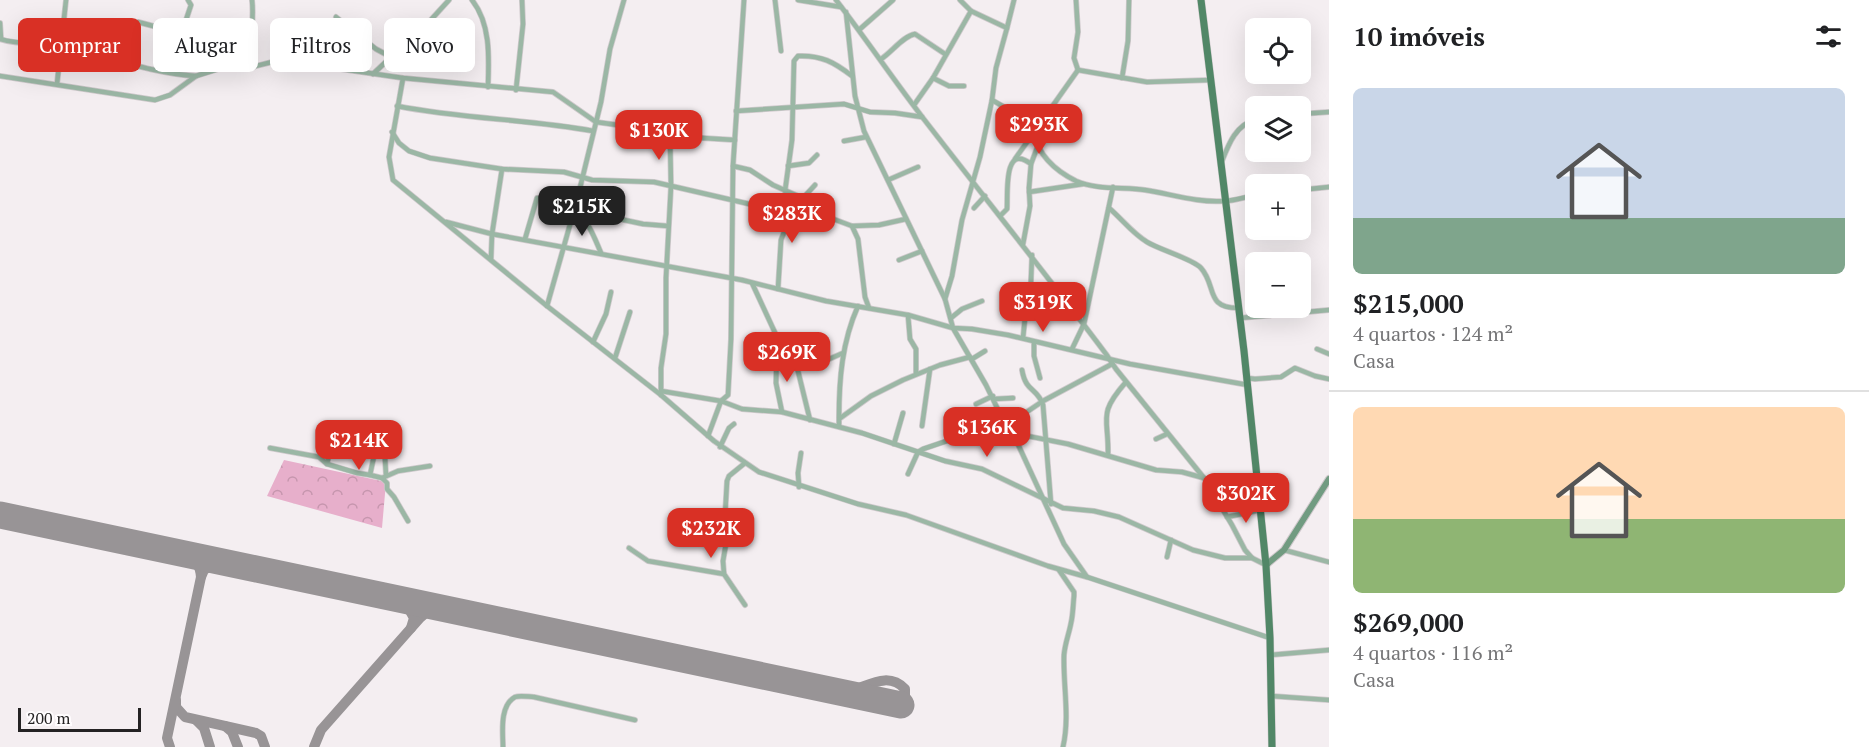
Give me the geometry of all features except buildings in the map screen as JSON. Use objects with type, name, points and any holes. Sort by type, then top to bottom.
[{"type":"main road","points":[[1201,0],[1240,318],[1266,565],[1272,747]]},
{"type":"street","points":[[64,18],[66,0]]},
{"type":"street","points":[[187,18],[191,5],[188,0]]},
{"type":"street","points":[[251,18],[252,0]]},
{"type":"street","points":[[433,18],[450,0]]},
{"type":"street","points":[[472,0],[484,24],[487,40],[488,87]]},
{"type":"street","points":[[516,90],[524,24],[522,0]]},
{"type":"street","points":[[547,306],[574,210],[596,122],[610,49],[624,0]]},
{"type":"street","points":[[708,436],[721,401],[728,395],[729,388],[733,166],[744,0]]},
{"type":"street","points":[[775,0],[781,51]]},
{"type":"street","points":[[798,0],[841,7]]},
{"type":"street","points":[[837,0],[922,117],[1032,255],[1110,362],[1204,478],[1245,550],[1252,558],[1266,565],[1284,550],[1329,479]]},
{"type":"street","points":[[860,29],[893,0]]},
{"type":"street","points":[[960,0],[971,11],[1007,28]]},
{"type":"street","points":[[945,298],[992,100],[996,68],[1014,0]]},
{"type":"street","points":[[1076,0],[1078,32],[1074,58],[1078,70]]},
{"type":"street","points":[[1122,78],[1128,41],[1129,0]]},
{"type":"street","points":[[914,105],[933,78],[971,11]]},
{"type":"street","points":[[846,12],[856,108],[866,137],[945,298],[953,328],[1048,503],[1064,544],[1087,577]]},
{"type":"street","points":[[336,17],[384,53]]},
{"type":"street","points":[[0,23],[0,39],[18,44]]},
{"type":"street","points":[[881,59],[892,52],[907,36],[915,34],[945,54]]},
{"type":"street","points":[[785,191],[793,107],[794,61],[798,56],[825,58],[852,76]]},
{"type":"street","points":[[258,66],[276,61],[403,78],[553,92],[596,122],[654,130],[669,135],[735,140]]},
{"type":"street","points":[[373,74],[384,64]]},
{"type":"street","points":[[141,68],[196,76]]},
{"type":"street","points":[[1078,70],[1147,82],[1210,80]]},
{"type":"street","points":[[1000,216],[1007,209],[1009,169],[1078,70]]},
{"type":"street","points":[[57,84],[59,72]]},
{"type":"street","points":[[0,76],[155,100],[170,95],[196,76],[209,72]]},
{"type":"street","points":[[403,78],[389,157],[393,180],[592,342],[661,393],[720,447],[759,472],[799,487],[906,515],[1059,570],[1087,577],[1270,638]]},
{"type":"street","points":[[933,78],[949,86],[964,86]]},
{"type":"street","points":[[992,100],[1039,127]]},
{"type":"street","points":[[736,111],[844,104],[870,112],[922,117]]},
{"type":"street","points":[[397,106],[593,131]]},
{"type":"street","points":[[1311,113],[1329,112]]},
{"type":"street","points":[[1221,163],[1230,141],[1245,124]]},
{"type":"street","points":[[392,132],[399,143],[409,151],[430,158],[501,169],[564,172],[603,181],[642,180],[732,198],[771,209]]},
{"type":"street","points":[[1023,244],[1029,216],[1031,164],[1037,148],[1034,134]]},
{"type":"street","points":[[661,393],[661,368],[666,334],[671,186],[669,135]]},
{"type":"street","points":[[844,141],[866,137]]},
{"type":"street","points":[[1037,148],[1058,169],[1083,183]]},
{"type":"street","points":[[788,166],[809,163],[817,154]]},
{"type":"street","points":[[1015,159],[1021,158],[1031,164]]},
{"type":"street","points":[[733,166],[750,170],[785,191],[800,197],[828,217],[852,226],[879,225],[906,219]]},
{"type":"street","points":[[888,180],[918,167]]},
{"type":"street","points":[[491,259],[501,169]]},
{"type":"street","points":[[1029,192],[1083,183],[1146,190],[1203,201],[1224,201],[1245,197]]},
{"type":"street","points":[[778,289],[781,240],[800,197],[814,185]]},
{"type":"street","points":[[1072,349],[1084,324],[1092,277],[1113,187]]},
{"type":"street","points":[[1311,189],[1329,187]]},
{"type":"street","points":[[974,208],[985,196]]},
{"type":"street","points":[[525,239],[537,198]]},
{"type":"street","points":[[1109,208],[1143,240],[1200,267],[1207,276],[1210,292],[1216,300],[1226,308],[1238,308]]},
{"type":"street","points":[[574,210],[590,227],[601,253]]},
{"type":"street","points":[[610,217],[643,224],[668,226]]},
{"type":"street","points":[[444,222],[492,234],[601,253],[908,315],[953,328],[1023,338],[1072,349],[1110,362],[1198,378],[1247,381],[1281,377],[1295,368],[1329,379]]},
{"type":"street","points":[[852,226],[858,239],[865,297],[869,308]]},
{"type":"street","points":[[899,260],[922,251]]},
{"type":"street","points":[[1023,338],[1025,318],[1030,305],[1032,255]]},
{"type":"street","points":[[752,283],[777,337],[796,367],[810,420]]},
{"type":"street","points":[[592,342],[606,314],[611,292]]},
{"type":"street","points":[[951,318],[962,309],[982,301]]},
{"type":"street","points":[[839,426],[843,353],[846,336],[858,306]]},
{"type":"street","points":[[1240,318],[1329,310]]},
{"type":"street","points":[[615,358],[630,312]]},
{"type":"street","points":[[908,315],[910,339],[916,350],[916,374]]},
{"type":"street","points":[[777,337],[776,383],[782,412]]},
{"type":"street","points":[[1034,342],[1034,356],[1040,378]]},
{"type":"street","points":[[1317,349],[1329,354]]},
{"type":"street","points":[[839,418],[871,396],[916,374],[971,358],[985,351]]},
{"type":"street","points":[[796,367],[826,360],[843,353]]},
{"type":"street","points":[[908,474],[918,452],[985,428],[1006,426],[1110,362]]},
{"type":"street","points":[[922,426],[930,369]]},
{"type":"street","points":[[1022,370],[1025,384],[1039,396],[1042,402],[1048,503]]},
{"type":"street","points":[[1108,455],[1106,413],[1112,397],[1126,382]]},
{"type":"street","points":[[661,393],[721,401],[742,409],[782,412],[839,426],[996,474],[1048,503],[1063,508],[1094,511],[1119,517],[1193,550],[1225,558],[1252,558]]},
{"type":"street","points":[[976,404],[993,398],[1013,398]]},
{"type":"street","points":[[894,444],[903,412]]},
{"type":"street","points":[[720,447],[729,428],[734,424]]},
{"type":"street","points":[[1012,433],[1068,444],[1156,470],[1182,472],[1204,478]]},
{"type":"street","points":[[1156,439],[1167,434]]},
{"type":"street","points":[[370,475],[374,441]]},
{"type":"street","points":[[384,441],[384,477],[387,489],[394,496],[408,521]]},
{"type":"street","points":[[327,464],[329,442]]},
{"type":"street","points":[[270,448],[319,457],[329,455]]},
{"type":"street","points":[[799,487],[798,473],[801,453]]},
{"type":"street","points":[[319,457],[327,464],[357,473],[384,477],[398,471],[430,466]]},
{"type":"street","points":[[745,463],[729,476],[727,481],[724,499],[727,538],[723,561],[724,574],[745,605]]},
{"type":"street","points":[[1227,517],[1260,510]]},
{"type":"street","points":[[1167,557],[1171,540]]},
{"type":"street","points":[[628,548],[648,561],[724,574]]},
{"type":"street","points":[[1284,550],[1329,562]]},
{"type":"street","points":[[1059,570],[1074,592],[1071,624],[1065,647],[1064,678],[1067,704],[1063,747]]},
{"type":"street","points":[[1270,655],[1329,650]]},
{"type":"street","points":[[503,747],[503,717],[510,701],[519,696],[534,697],[635,720]]},
{"type":"street","points":[[1271,696],[1329,700]]},
{"type":"green space","points":[[284,460],[386,482],[382,528],[267,496]]},
{"type":"taxiway","points":[[186,554],[197,563],[201,577]]},
{"type":"taxiway","points":[[170,747],[167,738],[201,577],[204,570],[220,561]]},
{"type":"taxiway","points":[[404,600],[414,618],[411,628]]},
{"type":"taxiway","points":[[314,747],[321,730],[420,618],[428,611],[443,608]]},
{"type":"taxiway","points":[[837,691],[854,690],[875,682],[893,681],[905,689],[905,700],[901,705]]},
{"type":"taxiway","points":[[176,700],[176,707],[185,717],[256,733],[261,736],[265,747]]},
{"type":"taxiway","points":[[196,720],[204,728],[210,747]]},
{"type":"taxiway","points":[[225,726],[232,732],[238,747]]},
{"type":"runway","points":[[0,515],[901,705]]}]
